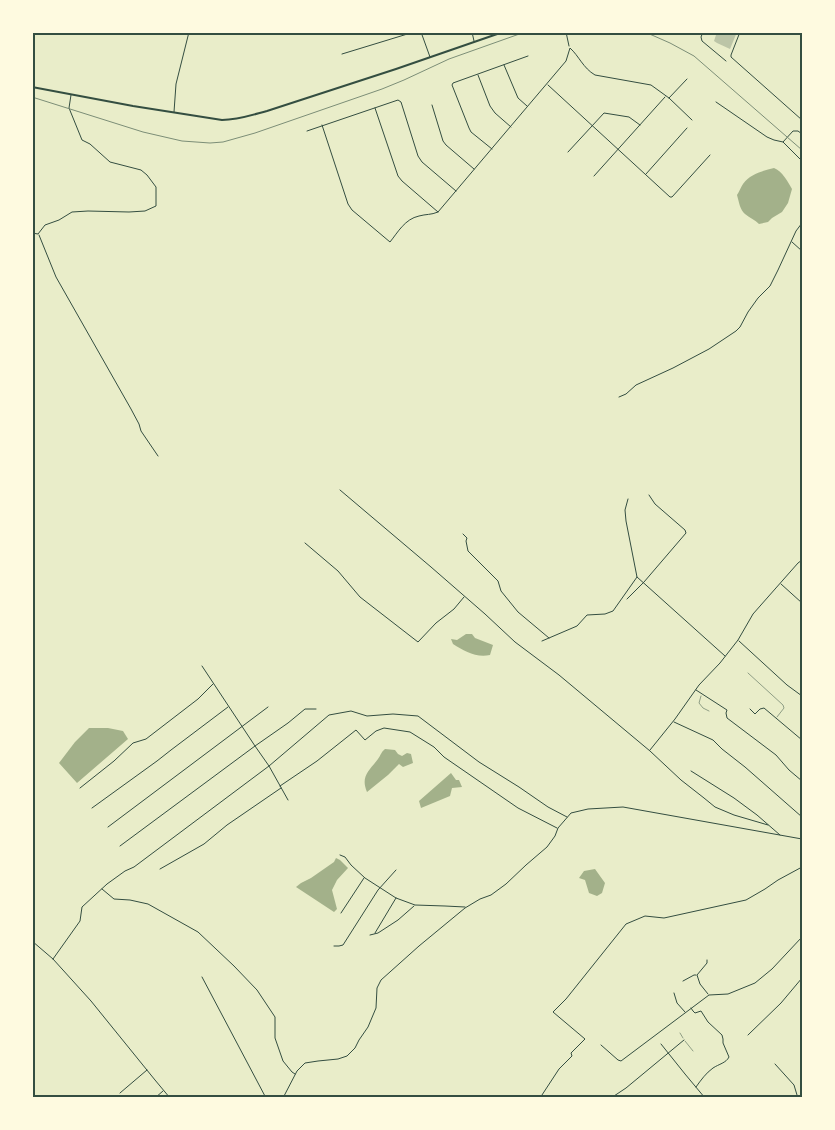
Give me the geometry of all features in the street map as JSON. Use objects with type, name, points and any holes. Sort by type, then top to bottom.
[{"type":"street","points":[[174,112],[176,84],[189,32]]},
{"type":"street","points":[[342,54],[414,32]]},
{"type":"street","points":[[421,32],[430,57]]},
{"type":"street","points":[[472,32],[474,42]]},
{"type":"street","points":[[32,87],[222,120],[241,118],[396,69],[503,32]]},
{"type":"street","points":[[566,32],[570,48],[575,52],[586,69],[595,74],[648,83],[669,98],[692,120]]},
{"type":"street","points":[[703,32],[702,41],[726,61]]},
{"type":"street","points":[[740,32],[731,57],[802,120]]},
{"type":"street","points":[[322,125],[348,204],[352,210],[390,242],[410,219],[438,212],[566,61],[570,48]]},
{"type":"street","points":[[492,149],[469,128],[452,85],[453,83],[528,56]]},
{"type":"street","points":[[504,64],[518,98],[528,106]]},
{"type":"street","points":[[478,74],[490,106],[511,127]]},
{"type":"street","points":[[669,98],[686,79]]},
{"type":"street","points":[[547,84],[670,197],[710,155]]},
{"type":"street","points":[[38,234],[45,225],[72,212],[145,211],[156,206],[156,187],[142,170],[110,162],[90,144],[82,140],[69,108],[71,94]]},
{"type":"street","points":[[594,176],[666,97]]},
{"type":"street","points":[[307,131],[398,100],[418,156],[422,162],[456,192]]},
{"type":"street","points":[[716,102],[767,137],[783,142],[802,161]]},
{"type":"street","points":[[432,105],[443,141],[475,169]]},
{"type":"street","points":[[375,107],[398,176],[438,212]]},
{"type":"street","points":[[568,152],[604,113],[629,117],[640,126]]},
{"type":"street","points":[[646,175],[687,128]]},
{"type":"street","points":[[783,142],[793,131],[798,131],[802,134]]},
{"type":"street","points":[[619,397],[626,394],[636,385],[709,349],[736,331],[758,298],[770,286],[796,231],[802,223]]},
{"type":"street","points":[[32,232],[38,234],[56,277],[132,409],[141,431],[158,456]]},
{"type":"street","points":[[792,241],[802,251]]},
{"type":"street","points":[[340,490],[515,642],[559,675],[715,807],[734,816],[768,825]]},
{"type":"street","points":[[627,599],[686,533],[685,530],[655,504],[649,495]]},
{"type":"street","points":[[628,499],[625,510],[626,521],[637,577],[725,656]]},
{"type":"street","points":[[463,534],[467,538],[468,551],[498,581],[501,592],[518,612],[549,638]]},
{"type":"street","points":[[305,543],[338,572],[360,597],[418,642],[436,623],[454,609],[464,596]]},
{"type":"street","points":[[650,751],[696,689],[738,640],[753,614],[798,562],[802,560]]},
{"type":"street","points":[[542,641],[577,626],[587,615],[605,614],[613,611],[637,577]]},
{"type":"street","points":[[780,584],[802,603]]},
{"type":"street","points":[[738,640],[802,696]]},
{"type":"street","points":[[202,666],[269,766],[288,800]]},
{"type":"street","points":[[80,788],[133,743],[146,739],[198,699],[213,684]]},
{"type":"street","points":[[696,689],[727,710],[727,718],[776,755],[802,781]]},
{"type":"street","points":[[92,808],[158,762],[171,750],[229,707]]},
{"type":"street","points":[[108,827],[268,707]]},
{"type":"street","points":[[750,709],[755,714],[764,708],[802,740]]},
{"type":"street","points":[[120,846],[305,709],[316,709]]},
{"type":"street","points":[[53,959],[80,921],[82,907],[102,889],[269,766],[329,716],[350,711],[367,716],[394,714],[418,716],[479,762],[548,807],[567,817]]},
{"type":"street","points":[[673,721],[713,740],[802,817]]},
{"type":"street","points":[[160,870],[204,844],[356,730],[365,740],[376,731],[384,728],[410,732],[434,747],[444,757],[518,808],[558,828]]},
{"type":"street","points":[[691,771],[734,798],[781,836]]},
{"type":"street","points":[[283,1098],[295,1074],[305,1063],[347,1056],[355,1048],[368,1027],[376,1008],[377,988],[381,980],[465,908],[491,895],[506,884],[547,847],[558,828],[571,813],[588,809],[624,807],[802,839]]},
{"type":"street","points":[[340,855],[365,878],[396,898],[415,905],[465,908]]},
{"type":"street","points":[[540,1098],[559,1069],[572,1056],[571,1053],[585,1039],[553,1012],[566,999],[626,924],[645,916],[664,918],[746,900],[802,867]]},
{"type":"street","points":[[334,946],[343,945],[381,888],[396,870]]},
{"type":"street","points":[[341,913],[365,878]]},
{"type":"street","points":[[102,889],[114,899],[148,904],[198,932],[234,966],[257,990],[275,1017],[276,1038],[283,1061],[295,1074]]},
{"type":"street","points":[[374,934],[396,898]]},
{"type":"street","points":[[370,935],[378,933],[398,920],[415,905]]},
{"type":"street","points":[[601,1045],[618,1060],[621,1060],[709,995],[728,994],[755,983],[772,969],[802,937]]},
{"type":"street","points":[[32,941],[53,959],[91,1001],[170,1098]]},
{"type":"street","points":[[683,981],[697,975],[707,963],[707,960]]},
{"type":"street","points":[[697,975],[700,984],[709,995]]},
{"type":"street","points":[[202,977],[266,1098]]},
{"type":"street","points":[[748,1035],[782,1002],[802,978]]},
{"type":"street","points":[[674,994],[677,1003],[685,1013]]},
{"type":"street","points":[[691,1008],[695,1013],[702,1012],[708,1022],[722,1035],[729,1057],[708,1072],[696,1087]]},
{"type":"street","points":[[611,1098],[626,1088],[684,1040]]},
{"type":"street","points":[[661,1044],[705,1098]]},
{"type":"street","points":[[775,1064],[794,1085],[799,1098]]},
{"type":"street","points":[[120,1093],[147,1070]]},
{"type":"street","points":[[155,1098],[163,1091]]},
{"type":"street","points":[[793,1098],[797,1096]]},
{"type":"lane","points":[[748,673],[783,705],[784,708],[776,718]]},
{"type":"lane","points":[[702,694],[699,703],[702,708],[709,711]]},
{"type":"lane","points":[[680,1033],[693,1052]]},
{"type":"shaded area","points":[[774,168],[782,174],[792,189],[788,203],[782,212],[768,222],[759,224],[743,212],[737,195],[743,184],[750,177]]},
{"type":"shaded area","points":[[466,634],[472,634],[475,638],[493,645],[490,655],[475,655],[453,644],[451,639],[457,640]]},
{"type":"shaded area","points":[[89,728],[108,728],[123,731],[128,739],[77,783],[59,763],[75,742]]},
{"type":"shaded area","points":[[385,749],[395,750],[402,756],[407,753],[411,754],[413,763],[403,767],[399,764],[367,792],[365,777]]},
{"type":"shaded area","points":[[451,773],[456,780],[459,780],[462,787],[452,788],[450,796],[421,808],[419,801]]},
{"type":"shaded area","points":[[336,858],[348,868],[337,880],[332,890],[337,909],[334,912],[296,887],[334,862]]},
{"type":"shaded area","points":[[595,869],[605,883],[602,893],[597,896],[589,893],[585,880],[579,878],[584,871]]},
{"type":"building","points":[[717,32],[737,32],[730,49],[714,41]]},
{"type":"railway","points":[[32,97],[143,132],[182,141],[223,142],[255,133],[382,89],[449,59],[525,32]]},
{"type":"railway","points":[[645,32],[694,56],[802,150]]}]
